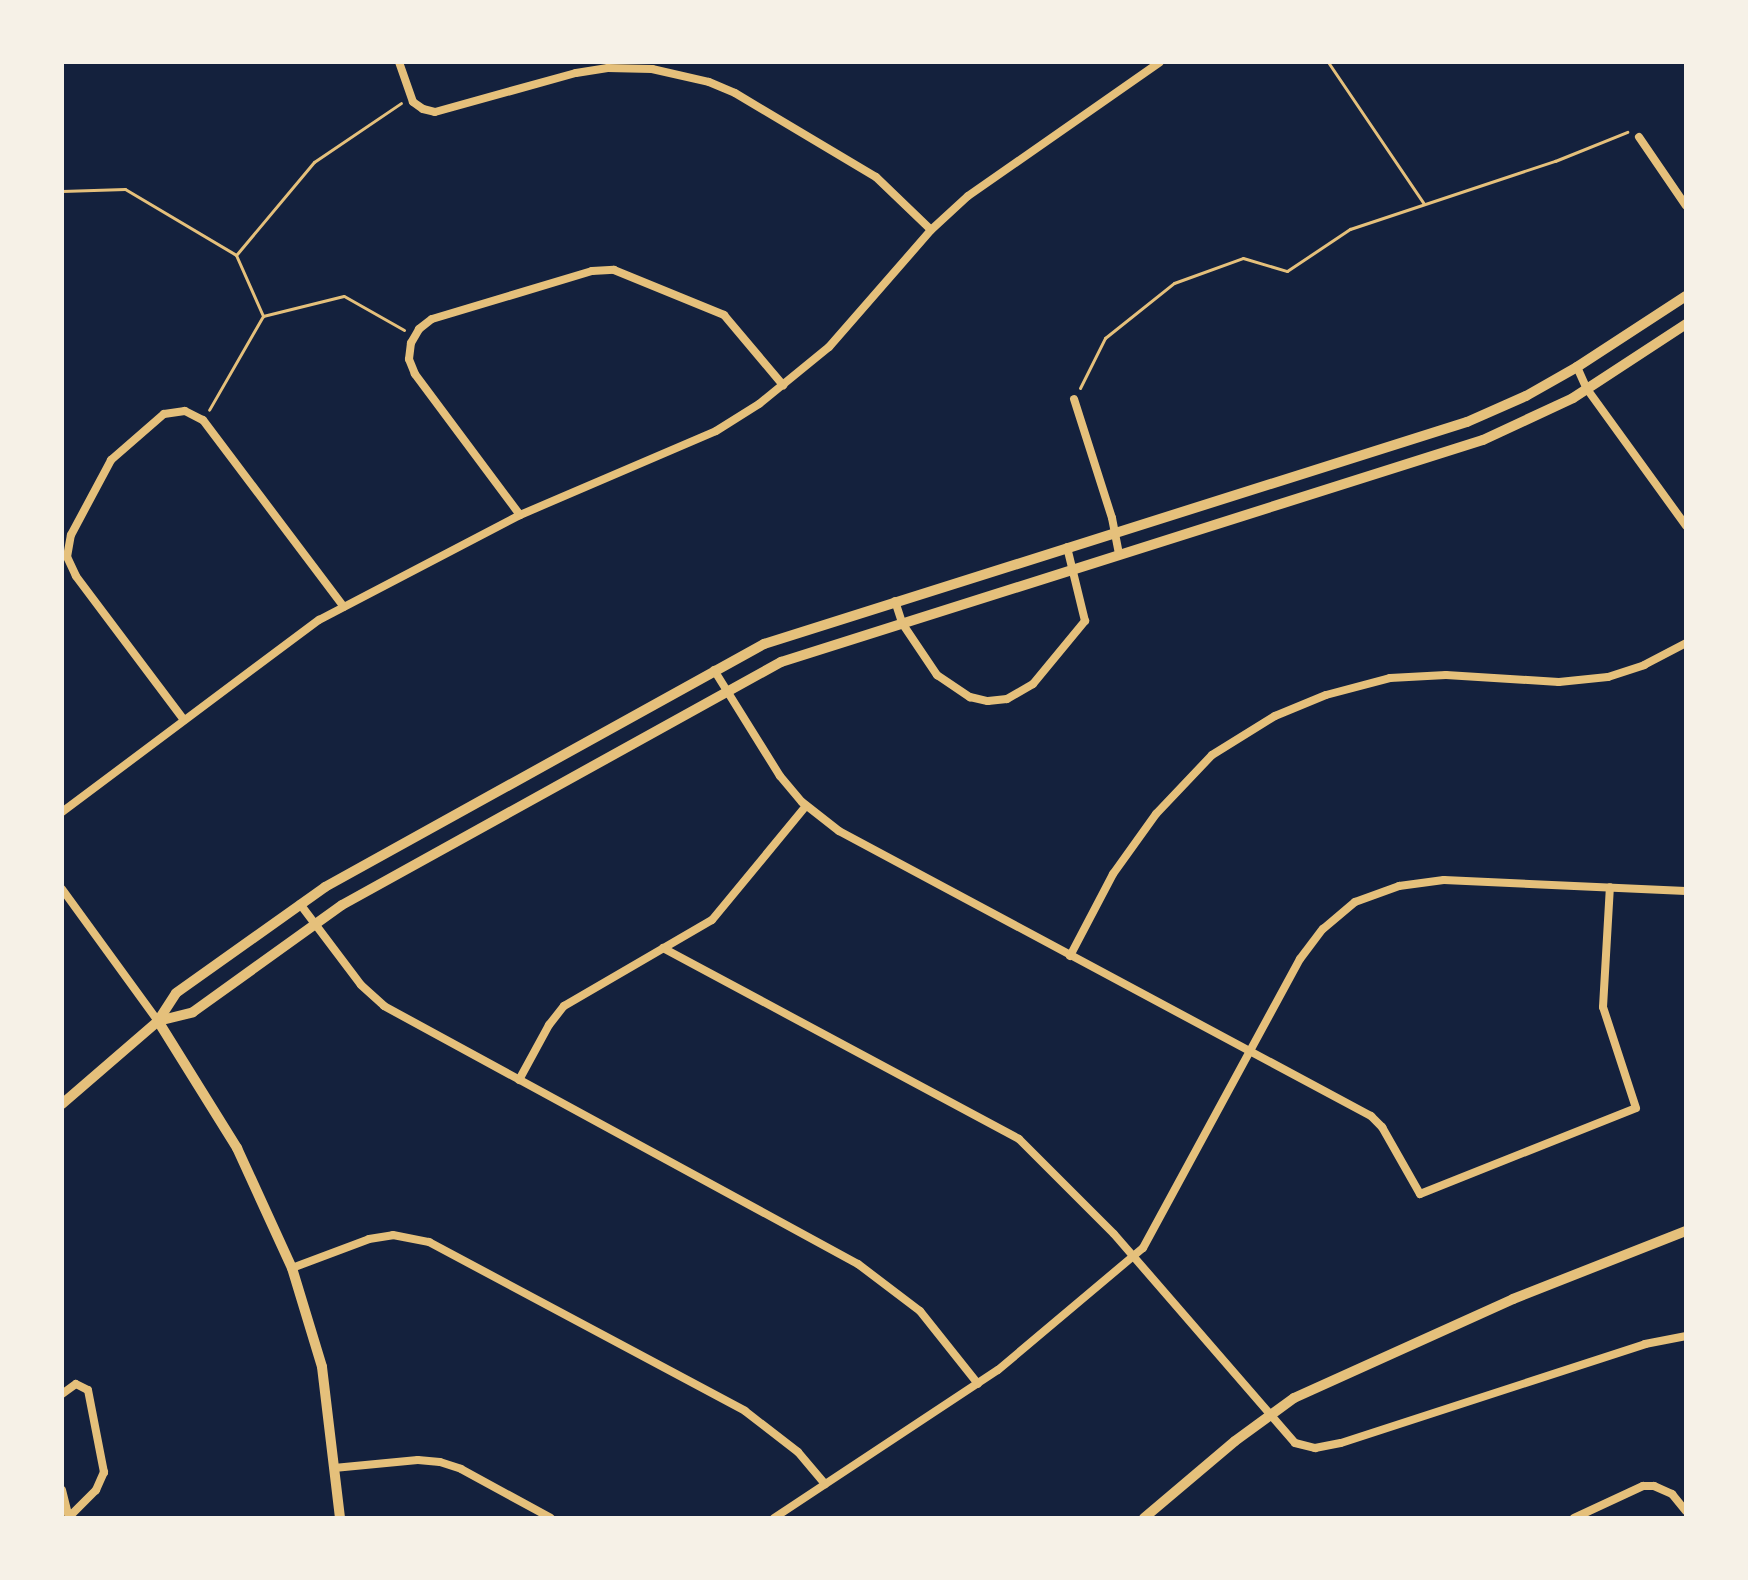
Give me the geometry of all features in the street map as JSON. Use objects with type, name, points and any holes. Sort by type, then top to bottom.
[{"type":"street","points":[[399,62],[410,96],[423,109],[441,112],[585,71],[638,68],[680,74],[735,93],[856,165],[893,191],[931,230]]},
{"type":"street","points":[[62,812],[282,645],[344,607],[520,515],[716,431],[783,385],[839,337],[931,230],[985,182],[1160,62]]},
{"type":"street","points":[[1639,137],[1686,206]]},
{"type":"street","points":[[520,515],[415,374],[409,359],[414,336],[425,323],[445,314],[592,271],[614,270],[724,315],[783,385]]},
{"type":"street","points":[[62,1104],[86,1079],[158,1021],[176,993],[300,904],[714,670],[781,637],[1467,422],[1526,396],[1577,367],[1686,296]]},
{"type":"street","points":[[158,1021],[193,1012],[342,905],[797,655],[1483,440],[1543,414],[1587,389],[1686,324]]},
{"type":"street","points":[[1577,367],[1587,389],[1686,526]]},
{"type":"street","points":[[1074,399],[1119,554]]},
{"type":"street","points":[[184,720],[76,576],[67,557],[67,546],[104,470],[119,451],[171,412],[192,412],[203,420],[344,607]]},
{"type":"street","points":[[895,601],[902,623],[929,666],[952,687],[979,700],[1007,699],[1033,684],[1085,621],[1067,547]]},
{"type":"street","points":[[1070,956],[1113,874],[1156,814],[1212,755],[1275,716],[1326,695],[1390,678],[1446,675],[1559,682],[1608,677],[1644,665],[1686,643]]},
{"type":"street","points":[[714,670],[780,776],[806,806],[868,850],[1377,1121],[1420,1194],[1636,1108],[1603,1007],[1610,887]]},
{"type":"street","points":[[519,1080],[549,1025],[564,1006],[721,912],[806,806]]},
{"type":"street","points":[[774,1518],[978,1384],[1152,1238],[1312,941],[1343,911],[1368,895],[1444,880],[1686,891]]},
{"type":"street","points":[[62,889],[158,1021],[242,1158],[292,1268],[322,1367],[340,1518]]},
{"type":"street","points":[[300,904],[313,925],[376,1001],[867,1269],[920,1311],[978,1384]]},
{"type":"street","points":[[663,948],[1019,1139],[1134,1256],[1295,1443],[1324,1447],[1645,1344],[1686,1336]]},
{"type":"street","points":[[1144,1518],[1268,1414],[1344,1373],[1513,1299],[1686,1231]]},
{"type":"street","points":[[292,1268],[369,1239],[393,1235],[429,1242],[745,1411],[798,1452],[825,1484]]},
{"type":"street","points":[[62,1394],[76,1384],[88,1390],[104,1472],[96,1490],[69,1518]]},
{"type":"street","points":[[334,1468],[418,1460],[440,1462],[461,1469],[551,1518]]},
{"type":"street","points":[[1574,1518],[1643,1486],[1672,1494],[1686,1511]]},
{"type":"street","points":[[62,1490],[69,1518]]},
{"type":"path","points":[[1328,62],[1425,205]]},
{"type":"path","points":[[236,255],[314,162],[410,96]]},
{"type":"path","points":[[1074,399],[1105,338],[1174,283],[1243,258],[1287,271],[1350,229],[1555,161],[1631,131]]},
{"type":"path","points":[[62,191],[125,189],[236,255],[263,316]]},
{"type":"path","points":[[203,420],[263,316],[344,296],[414,336]]}]
